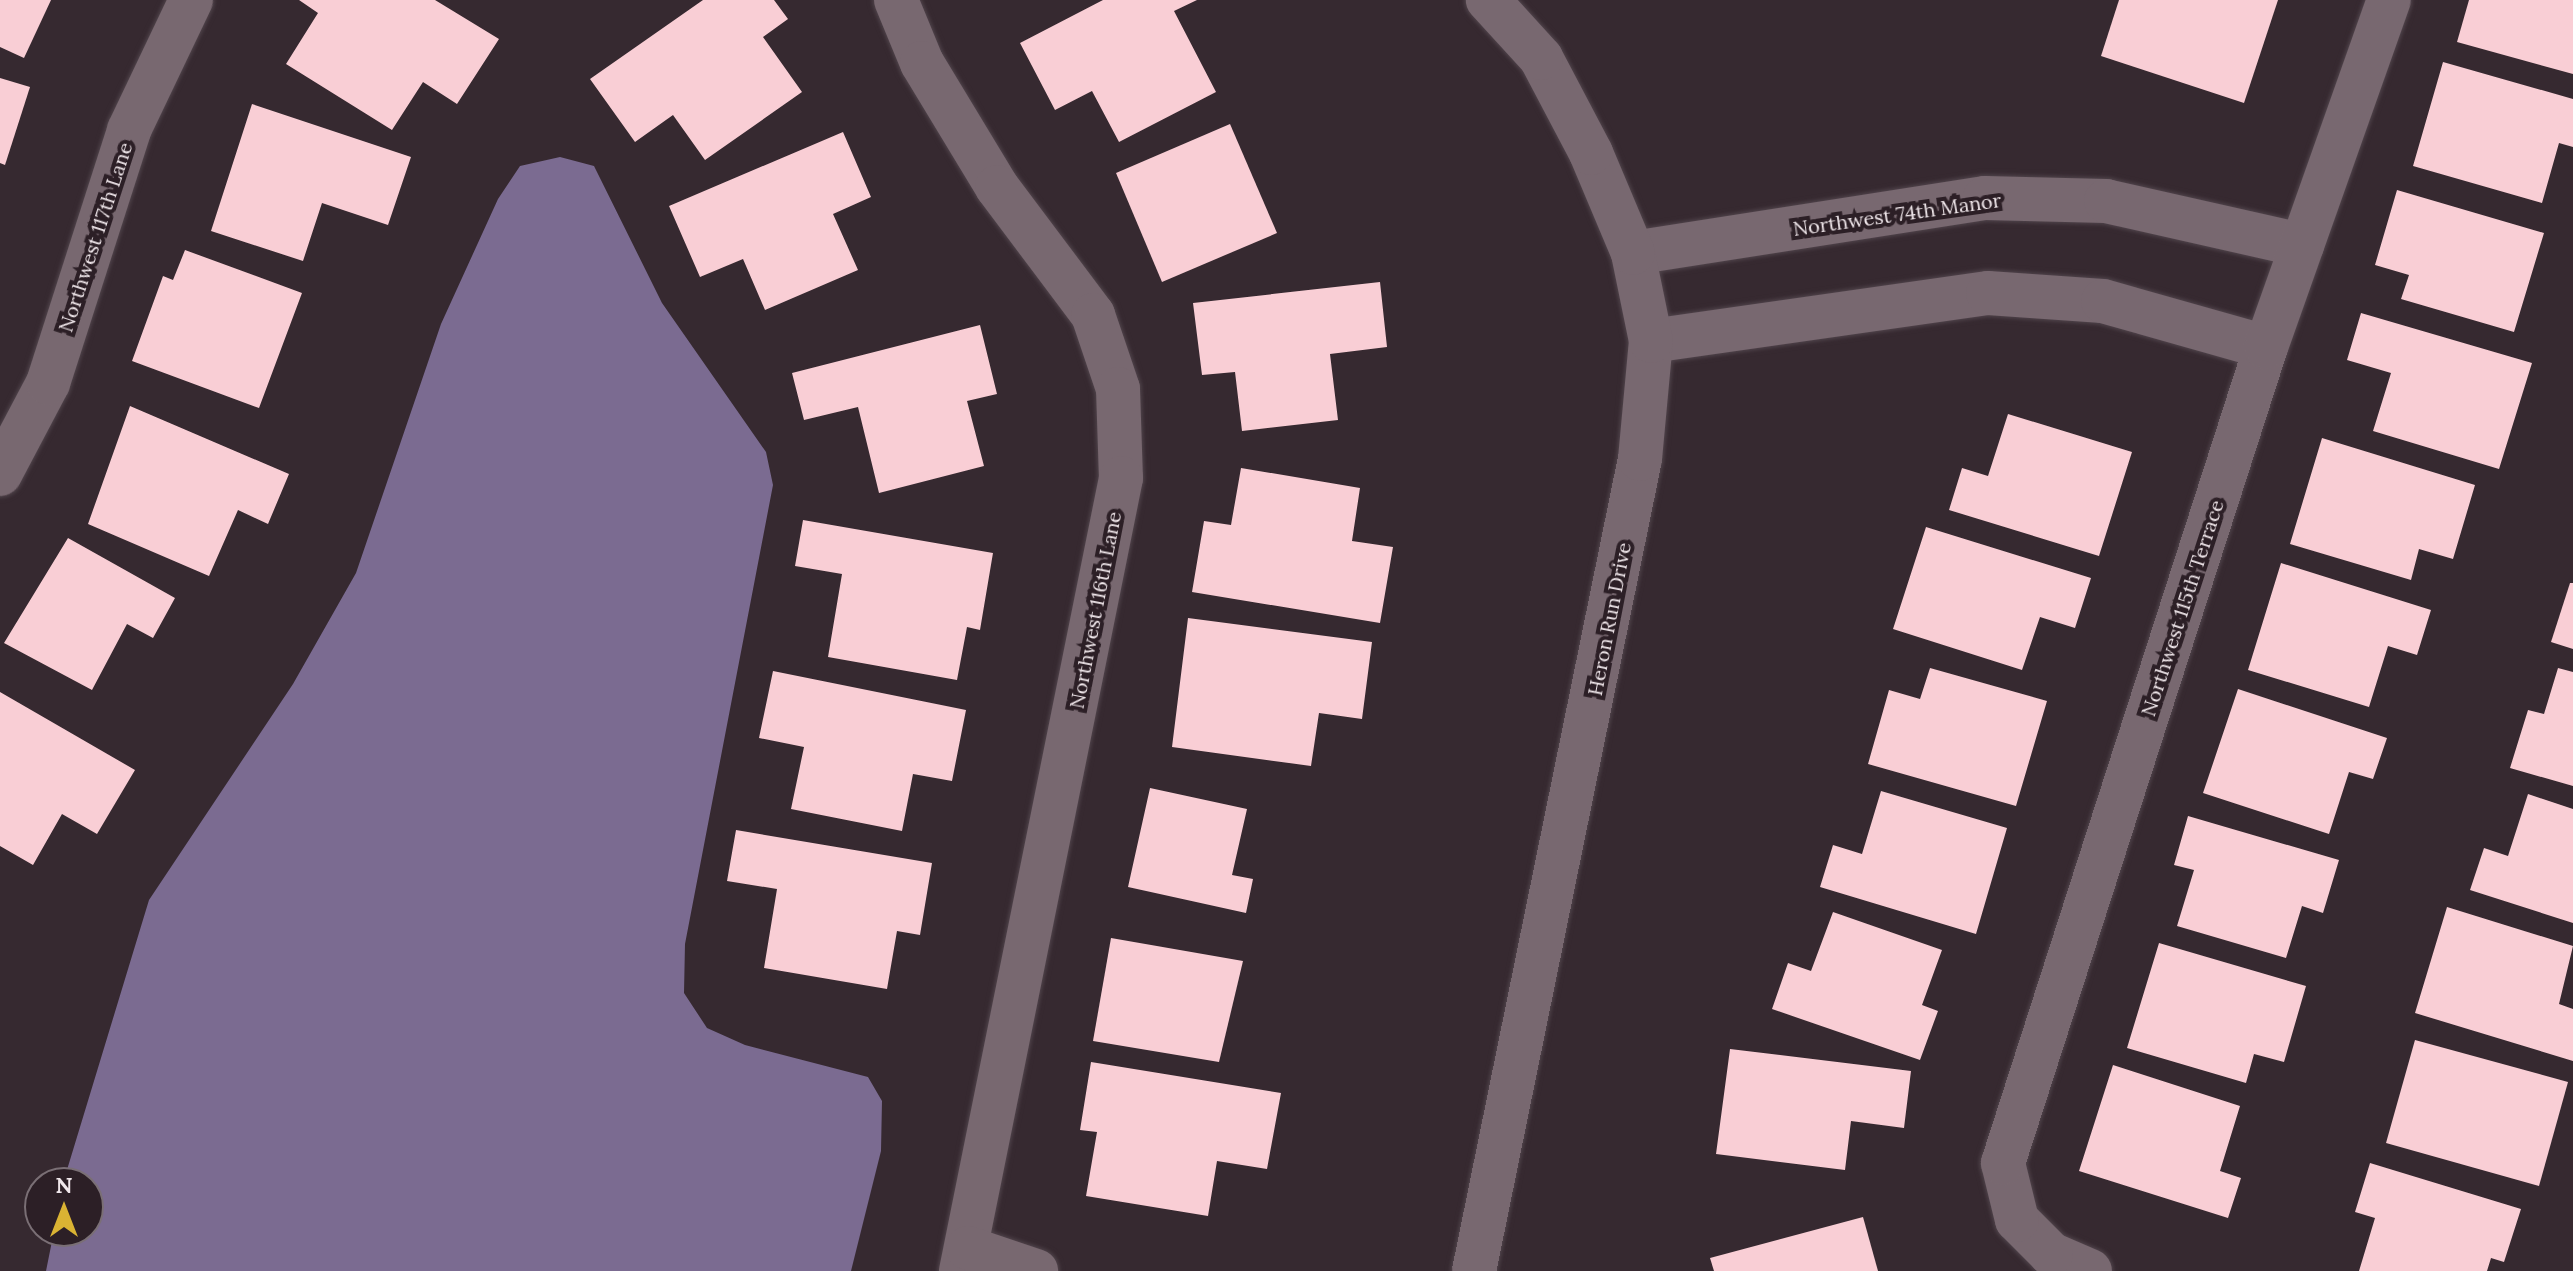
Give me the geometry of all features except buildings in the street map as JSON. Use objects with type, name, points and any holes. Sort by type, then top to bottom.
[{"type":"street","name":"Northwest 117th Lane","points":[[0,474],[48,383],[129,130],[191,0]]},
{"type":"street","name":"Northwest 116th Lane","points":[[896,0],[922,63],[997,187],[1093,315],[1118,389],[1121,478],[964,1260]]},
{"type":"street","name":"Heron Run Drive","points":[[1474,1271],[1623,548],[1651,341],[1633,253],[1541,58],[1488,0]]},
{"type":"street","name":"Northwest 115th Terrace","points":[[2090,1271],[2051,1254],[2017,1220],[2003,1163],[2266,347],[2389,0]]},
{"type":"street","name":"Northwest 74th Manor","points":[[1633,253],[1985,198],[2106,201],[2302,245]]},
{"type":"street","points":[[1651,341],[1988,293],[2103,301],[2266,347]]},
{"type":"street","points":[[964,1260],[1036,1271]]},
{"type":"shaded area","points":[[560,157],[594,166],[662,303],[766,452],[773,485],[685,944],[684,993],[707,1028],[745,1045],[868,1077],[882,1101],[881,1151],[851,1271],[46,1271],[51,1247],[104,1247],[104,1167],[68,1167],[149,900],[293,684],[356,573],[441,324],[498,199],[520,166]]}]
